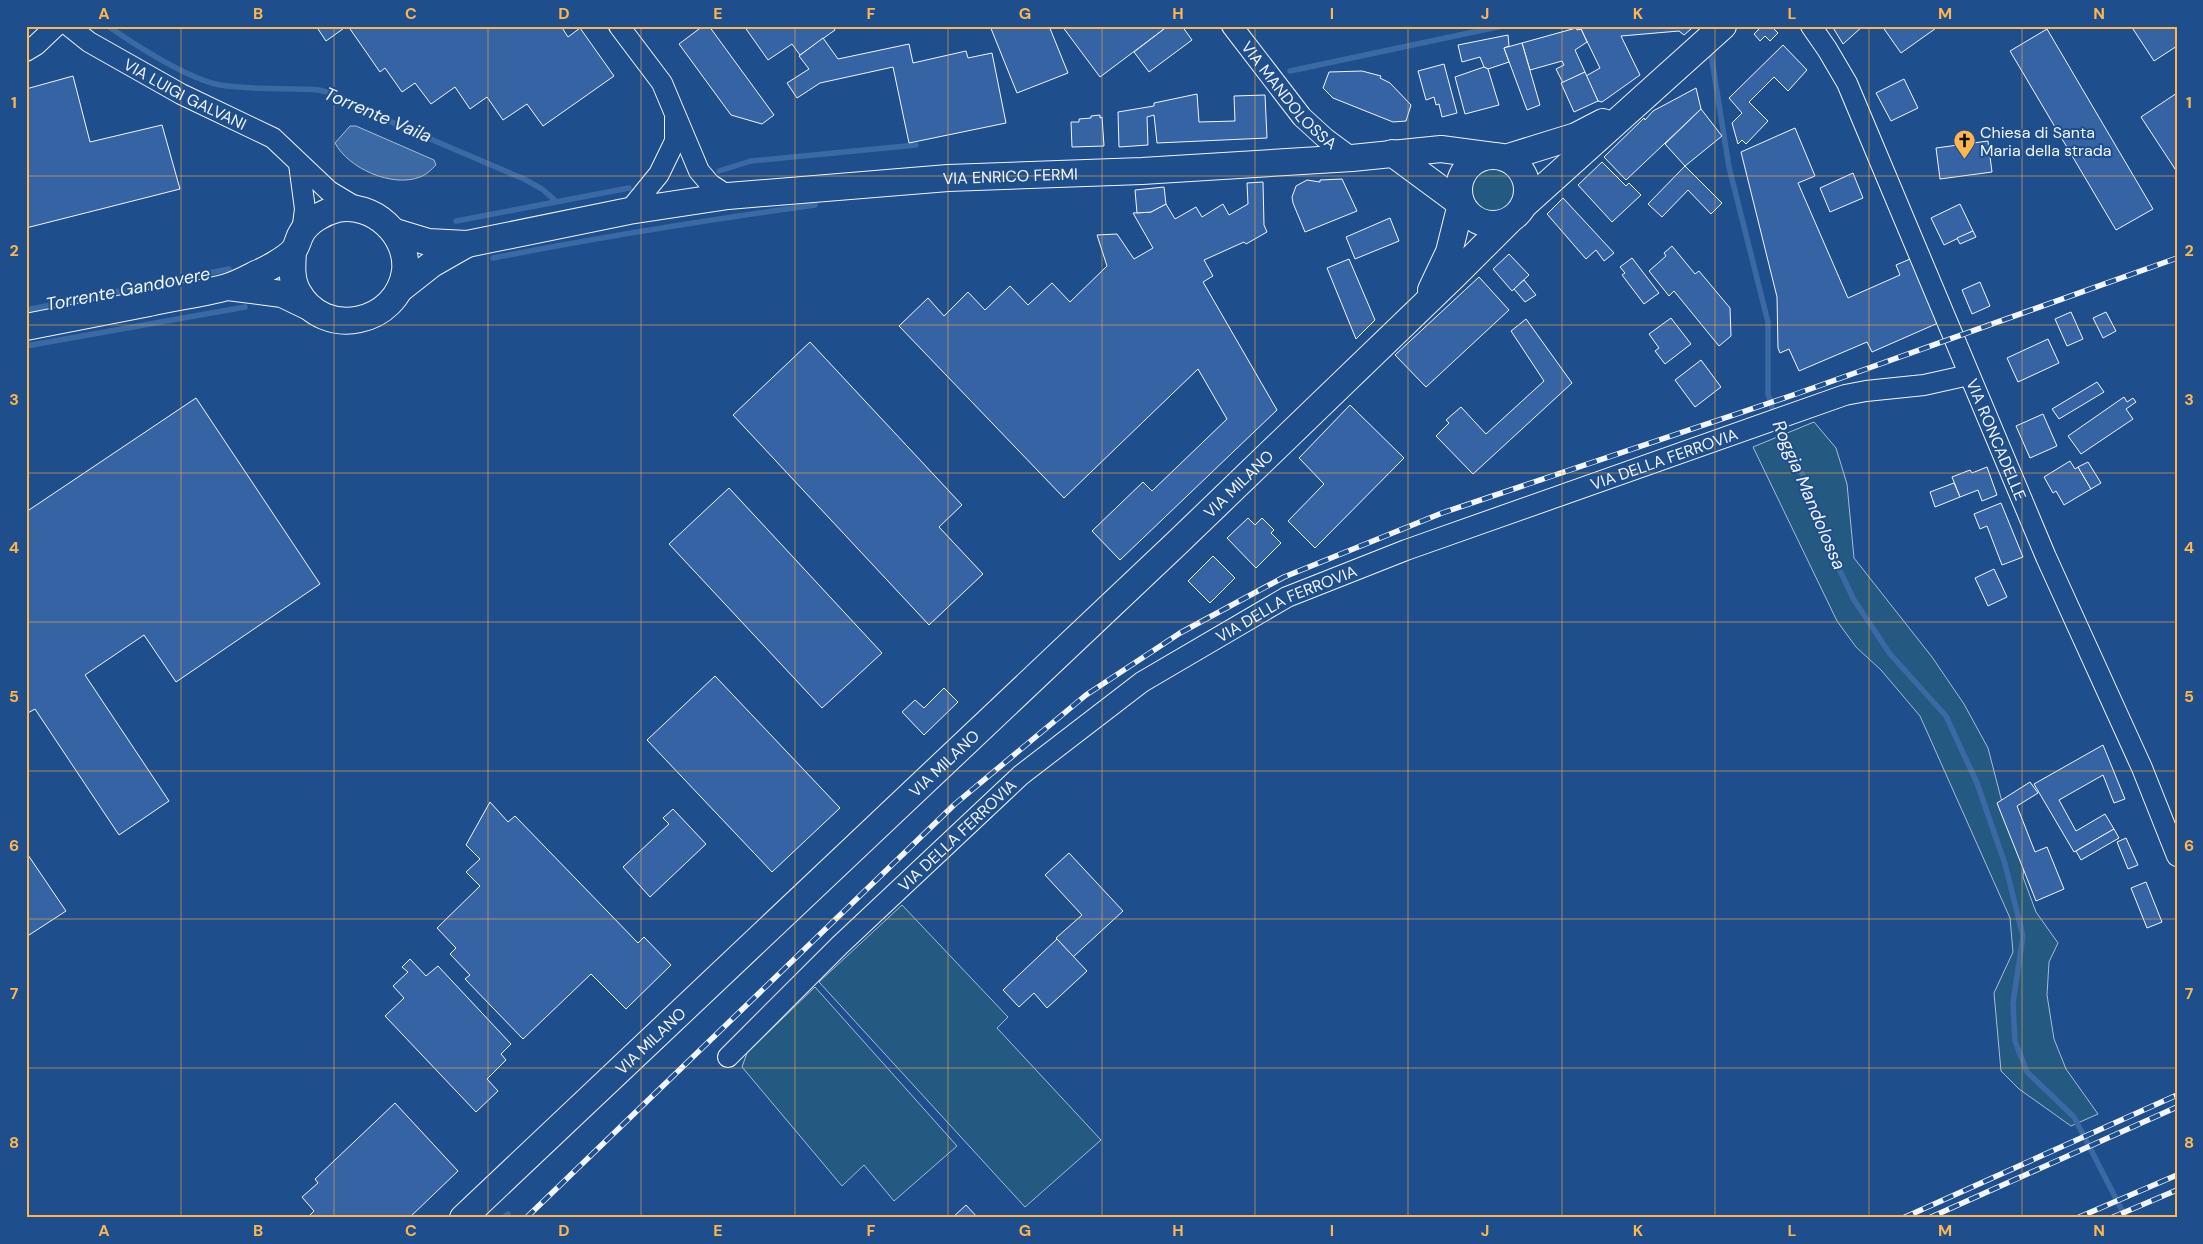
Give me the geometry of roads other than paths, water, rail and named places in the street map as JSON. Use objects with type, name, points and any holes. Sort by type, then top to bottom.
[{"type":"main road","points":[[1461,204],[1459,187],[1464,171],[1472,163],[1482,158],[1499,157],[1578,135],[1638,102],[1721,27]]},
{"type":"main road","name":"VIA MILANO","points":[[463,1218],[1171,549],[1517,213],[1638,102]]},
{"type":"main road","name":"VIA ENRICO FERMI","points":[[467,244],[630,212],[728,196],[948,178],[1142,171],[1352,158],[1441,149],[1499,157]]},
{"type":"main road","points":[[1392,153],[1461,204],[1472,217],[1487,224],[1498,224],[1517,213],[1527,194],[1526,182],[1522,172],[1514,164],[1499,157]]},
{"type":"main road","name":"VIA MILANO","points":[[1423,305],[1449,252],[1461,204]]},
{"type":"main road","points":[[26,327],[228,287],[263,271],[297,242],[317,217],[337,209],[359,209],[379,217],[395,232],[403,250],[405,271],[399,290]]},
{"type":"main road","points":[[395,232],[428,242],[467,244]]},
{"type":"main road","points":[[297,242],[292,272],[298,292],[311,309]]},
{"type":"main road","points":[[228,287],[282,294],[329,319],[349,322],[369,318],[387,307],[399,290],[432,264],[467,244]]},
{"type":"street","points":[[26,51],[36,45],[56,26]]},
{"type":"street","name":"VIA LUIGI GALVANI","points":[[69,26],[89,42],[181,94],[273,138],[329,191],[359,209]]},
{"type":"street","points":[[619,26],[662,83],[699,171],[710,184],[728,196]]},
{"type":"street","name":"VIA RONCADELLE","points":[[1811,26],[1833,58],[1847,83],[2046,557],[2142,768],[2177,856]]},
{"type":"street","name":"VIA MANDOLOSSA","points":[[1234,29],[1302,117],[1325,138],[1352,158]]},
{"type":"street","points":[[630,212],[659,174],[675,141],[675,112]]},
{"type":"street","points":[[297,242],[305,210],[299,164]]},
{"type":"street","name":"VIA DELLA FERROVIA","points":[[728,1057],[840,945],[1021,775],[1142,682],[1287,597],[1406,550],[1859,392],[1924,385],[1969,375]]},
{"type":"waterway","name":"Torrente Vaila","points":[[108,26],[162,60],[207,82],[232,87],[319,90],[334,94],[400,126],[524,179],[542,189],[557,202]]},
{"type":"waterway","name":"Torrente Gandovere","points":[[1290,71],[1502,26]]},
{"type":"waterway","name":"Roggia Mandolossa","points":[[1710,48],[1729,167],[1768,322],[1768,394],[1782,438],[1805,479],[1829,548],[1854,600],[1890,654],[1946,716],[1977,783],[2005,864],[2023,936],[2013,1003],[2015,1041],[2027,1072],[2074,1117],[2126,1218]]},
{"type":"waterway","name":"Torrente Gandovere","points":[[719,171],[751,161],[916,145]]},
{"type":"waterway","name":"Torrente Gandovere","points":[[456,221],[629,188]]},
{"type":"waterway","points":[[493,258],[654,229],[815,205]]},
{"type":"waterway","name":"Torrente Gandovere","points":[[26,310],[229,269]]},
{"type":"waterway","points":[[26,346],[245,307]]},
{"type":"waterway","points":[[503,1218],[508,1214]]},
{"type":"railway","points":[[526,1218],[955,804],[1086,695],[1180,633],[1284,577],[1442,513],[1796,394],[2177,258]]},
{"type":"railway","points":[[1903,1218],[2177,1095]]},
{"type":"railway","points":[[1929,1218],[2177,1107]]},
{"type":"railway","points":[[2077,1218],[2177,1175]]},
{"type":"railway","points":[[2111,1218],[2177,1190]]},
{"type":"place","name":"Chiesa di Santa Maria della strada","points":[[1964,160]]}]
